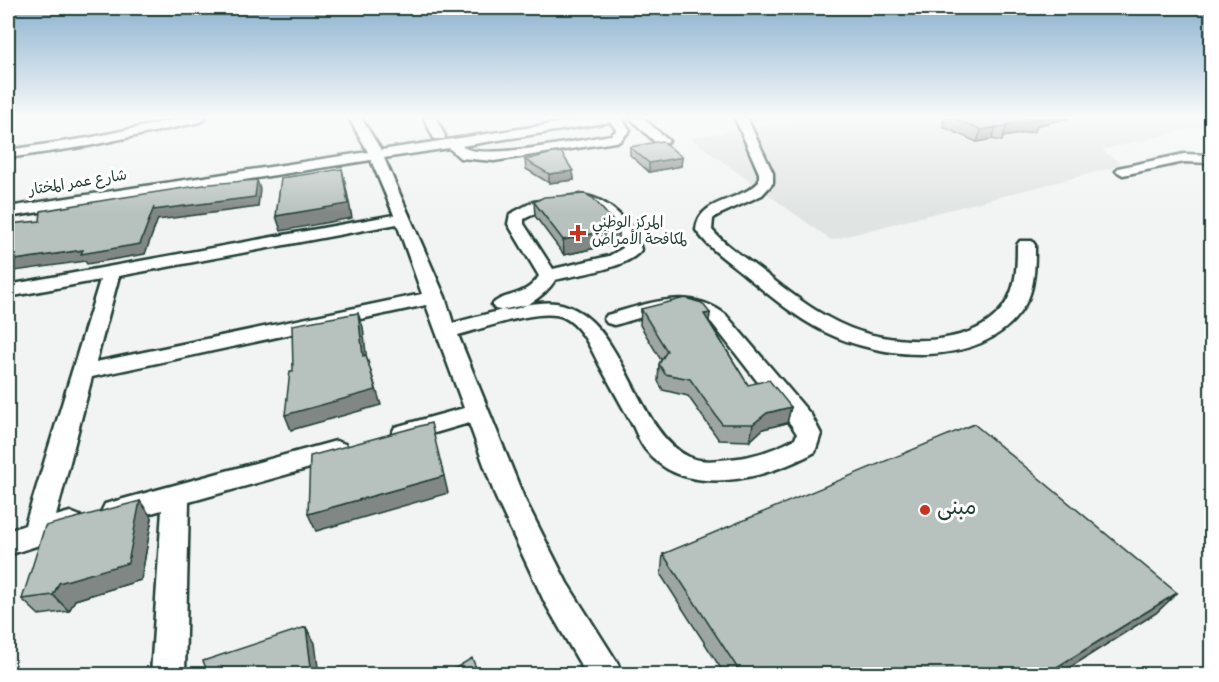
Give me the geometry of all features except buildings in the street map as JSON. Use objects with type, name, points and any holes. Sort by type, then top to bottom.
[{"type":"street","points":[[8,154],[36,150]]},
{"type":"street","name":"شارع عمر المختار","points":[[374,151],[379,150]]},
{"type":"street","name":"شارع عمر المختار","points":[[8,200],[155,183],[387,150]]},
{"type":"street","points":[[458,150],[483,158],[539,150]]},
{"type":"street","points":[[755,150],[766,173],[766,183],[757,192],[710,213],[705,218],[704,230],[708,237],[768,285],[807,313],[844,333],[877,343],[907,348],[962,342],[981,334],[1001,320],[1018,300],[1025,273],[1026,245]]},
{"type":"street","points":[[374,151],[403,218],[510,498],[556,593],[605,675]]},
{"type":"street","points":[[1123,171],[1184,158],[1212,159]]},
{"type":"street","name":"شارع عمر المختار","points":[[8,212],[155,183]]},
{"type":"street","points":[[83,372],[441,315],[524,299],[537,290],[548,276],[624,257],[632,250],[632,243],[603,209],[591,202],[573,200],[524,210],[518,214],[515,222],[548,276]]},
{"type":"street","points":[[8,291],[403,218]]},
{"type":"street","points":[[37,533],[111,272]]},
{"type":"street","points":[[441,315],[554,308],[573,314],[591,331],[656,444],[678,463],[694,469],[711,471],[743,468],[791,453],[806,445],[809,434],[802,422],[719,319],[708,309],[697,304],[684,304],[614,319]]},
{"type":"street","points":[[8,543],[37,533],[476,413]]},
{"type":"street","points":[[168,675],[176,495]]},
{"type":"shaded area","points":[[706,150],[1103,150],[1123,165],[831,240]]},
{"type":"place","name":"المركز الوطني لمكافحة الأمراض","points":[[578,233]]},
{"type":"place","name":"مبنى","points":[[925,510]]}]
